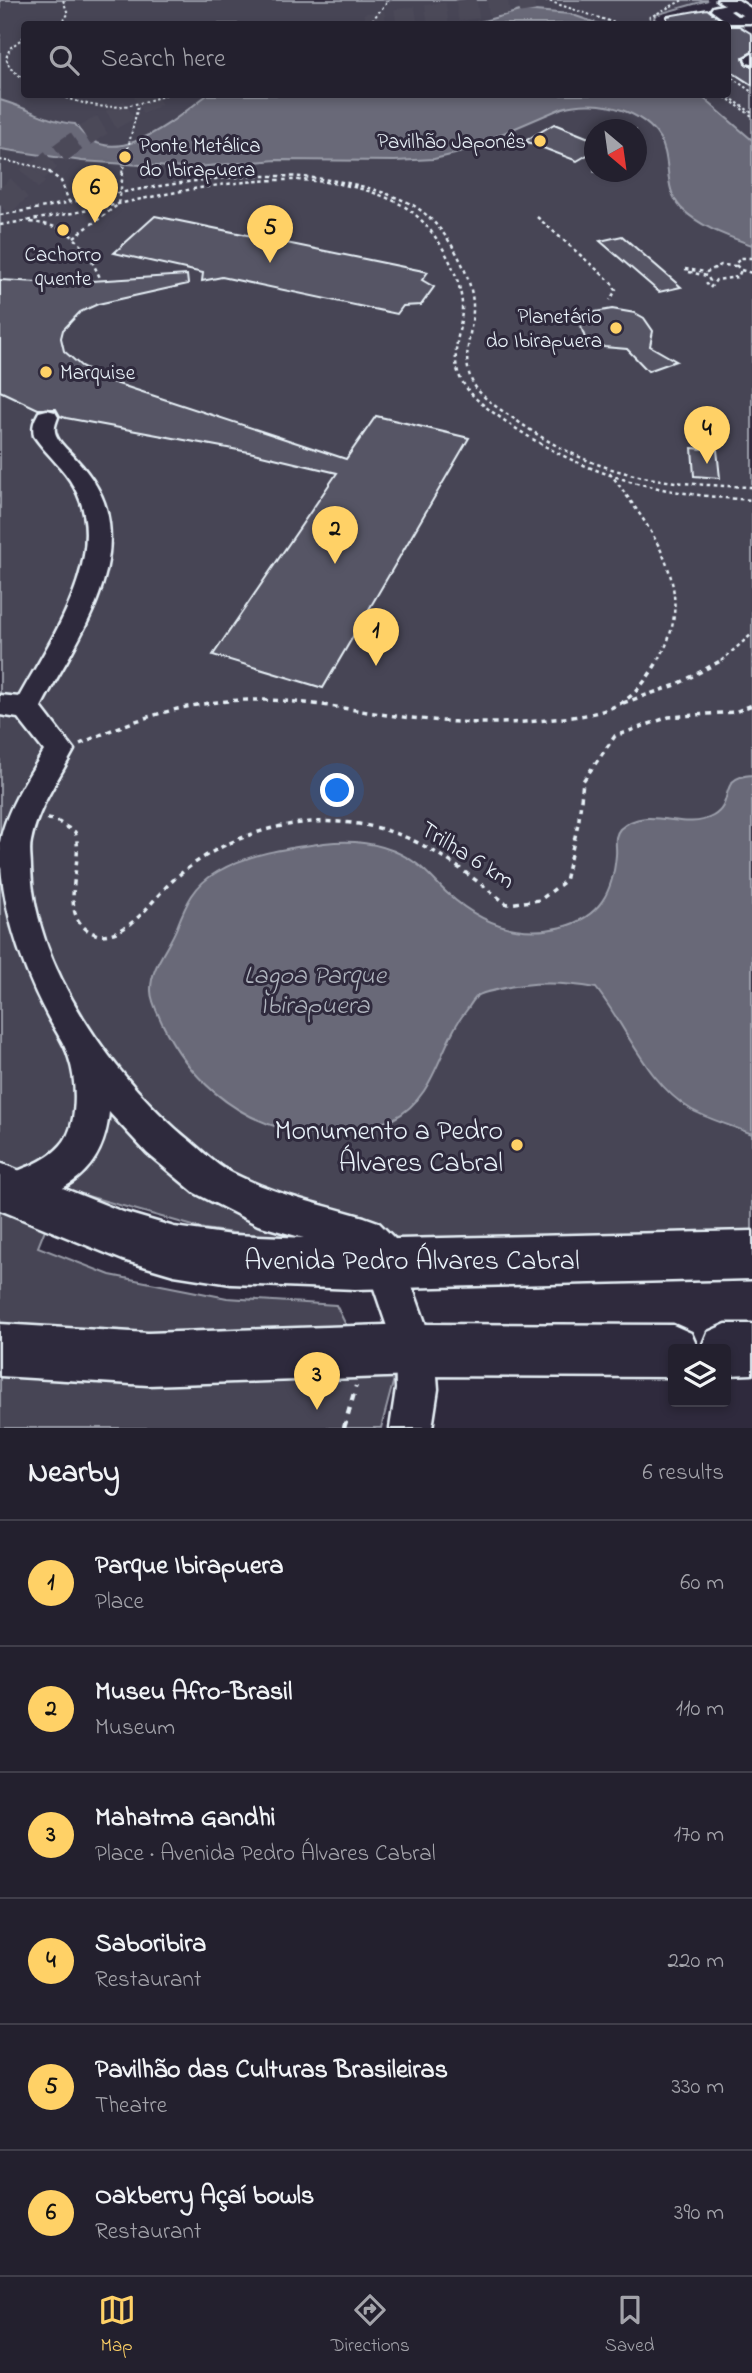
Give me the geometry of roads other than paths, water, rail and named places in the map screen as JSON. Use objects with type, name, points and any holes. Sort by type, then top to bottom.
[{"type":"main road","points":[[741,2],[752,18]]},
{"type":"main road","name":"Avenida Pedro Álvares Cabral","points":[[6,1188],[60,1214],[197,1256],[270,1264],[386,1264],[752,1255]]},
{"type":"main road","points":[[731,1350],[752,1349]]},
{"type":"main road","points":[[0,1350],[148,1359],[415,1350],[668,1351]]},
{"type":"street","points":[[47,417],[43,427],[44,436],[82,480],[91,497],[98,536],[97,554],[83,601],[13,707],[57,755],[23,817],[15,844],[16,887],[22,923],[37,962],[86,1055],[114,1093],[160,1140],[208,1180],[258,1206],[364,1236],[381,1252],[415,1350],[417,1389],[411,1428]]},
{"type":"street","points":[[6,1188],[45,1181],[68,1165],[83,1148],[92,1120],[93,1095],[86,1055]]},
{"type":"water","points":[[523,10],[570,14],[590,21],[484,21]]},
{"type":"water","points":[[203,98],[703,98],[752,140],[752,245],[705,226],[688,215],[673,195],[665,152],[659,138],[647,124],[647,119],[608,106],[592,104],[562,108],[455,154],[434,159],[276,160],[185,168],[82,161],[0,149],[0,100],[75,124],[89,139],[106,145],[123,145],[160,129]]},
{"type":"water","name":"Lagoa Parque Ibirapuera","points":[[752,775],[752,1134],[699,1114],[676,1099],[650,1070],[596,988],[536,984],[512,986],[479,995],[457,1024],[428,1084],[408,1109],[387,1121],[322,1135],[271,1125],[250,1116],[215,1092],[185,1061],[155,1007],[151,991],[154,974],[192,896],[209,877],[242,860],[283,849],[324,843],[373,845],[407,857],[459,903],[486,919],[515,929],[546,930],[575,923],[595,910],[602,901],[612,880],[616,838],[620,829],[642,818],[690,822],[713,816],[720,811],[734,780]]},
{"type":"tunnel","points":[[386,21],[534,0]]},
{"type":"tunnel","points":[[35,173],[94,130],[151,98]]},
{"type":"tunnel","points":[[0,205],[37,172]]},
{"type":"place","name":"Pavilhão Japonês","points":[[540,141]]},
{"type":"place","name":"Ponte Metálica do Ibirapuera","points":[[125,157]]},
{"type":"place","name":"Oakberry Açaí bowls","points":[[95,223]]},
{"type":"place","name":"Cachorro quente","points":[[63,230]]},
{"type":"place","name":"Pavilhão das Culturas Brasileiras","points":[[270,263]]},
{"type":"place","name":"Planetário do Ibirapuera","points":[[616,328]]},
{"type":"place","name":"Marquise","points":[[46,372]]},
{"type":"place","name":"Saboribira","points":[[707,464]]},
{"type":"place","name":"Museu Afro-Brasil","points":[[335,564]]},
{"type":"place","name":"Parque Ibirapuera","points":[[376,666]]},
{"type":"place","name":"Monumento a Pedro Álvares Cabral","points":[[517,1145]]},
{"type":"place","name":"Mahatma Gandhi","points":[[317,1410]]}]
